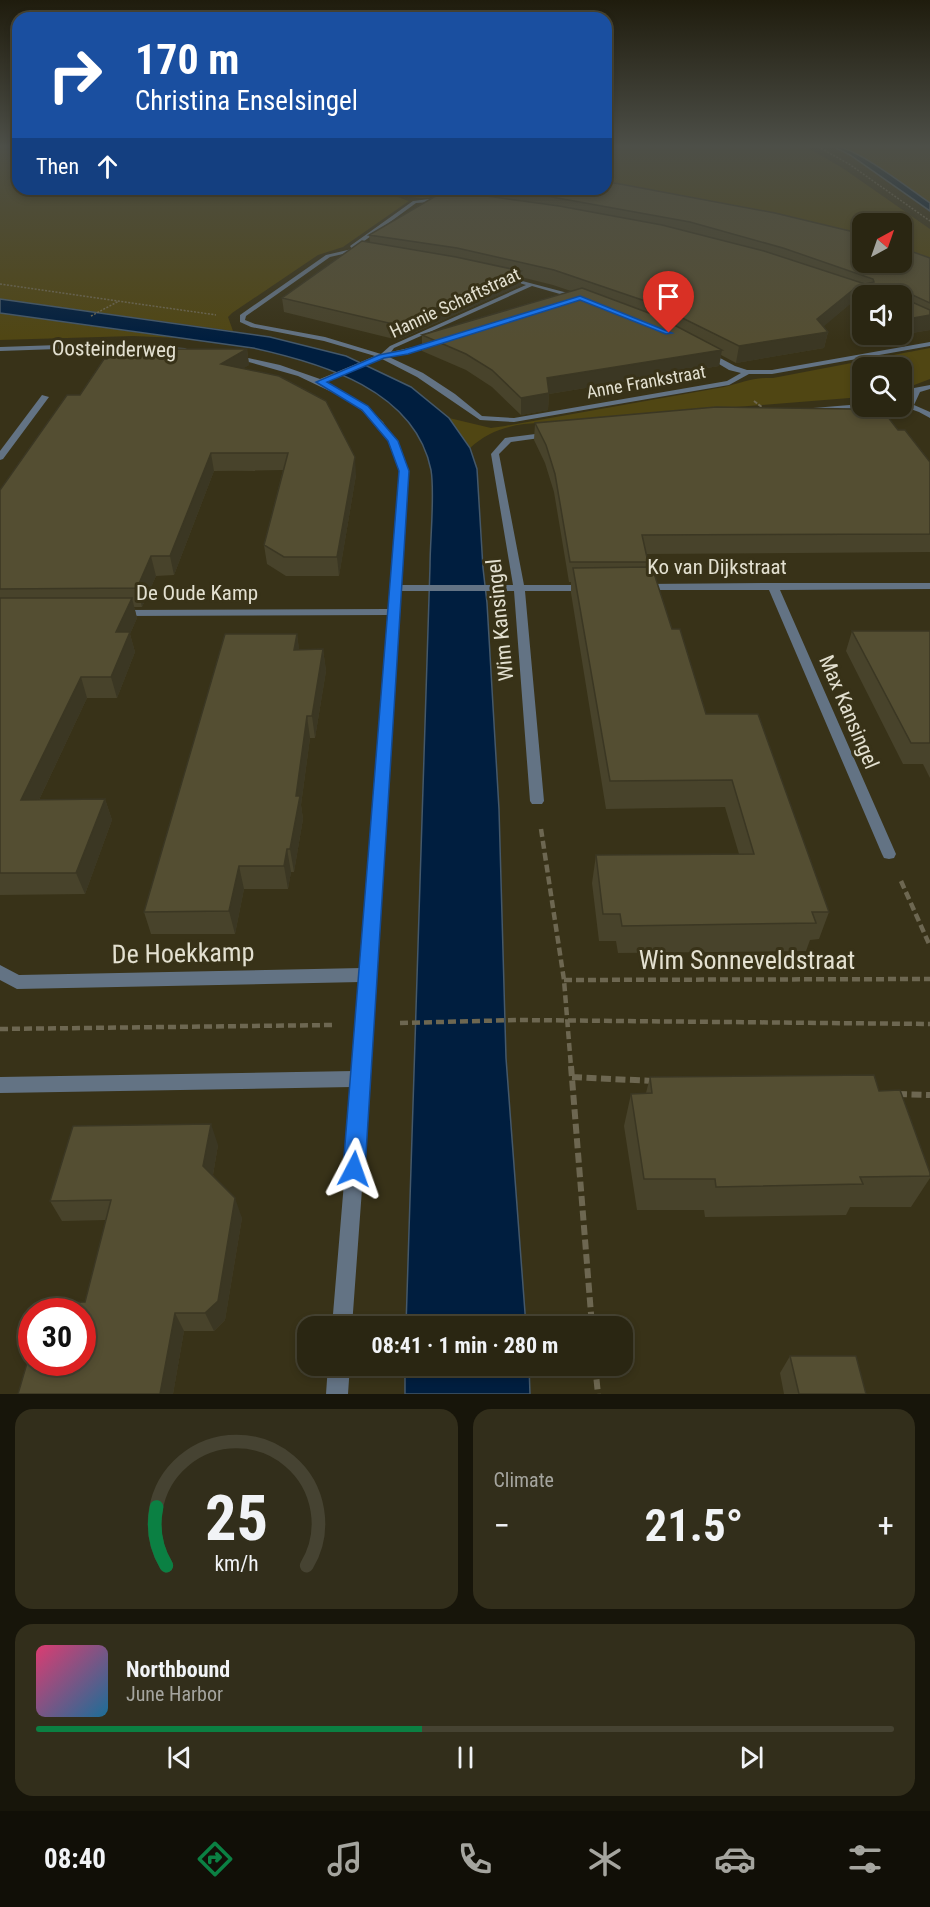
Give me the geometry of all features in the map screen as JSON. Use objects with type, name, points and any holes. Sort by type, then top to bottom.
[{"type":"street","points":[[354,250],[354,244],[403,210]]},
{"type":"street","points":[[372,253],[354,250],[328,256],[240,318],[253,326],[325,339],[382,356]]},
{"type":"street","name":"Hannie Schaftstraat","points":[[498,275],[590,301]]},
{"type":"street","name":"Hannie Schaftstraat","points":[[382,356],[392,346],[533,284]]},
{"type":"street","points":[[569,301],[580,298]]},
{"type":"street","name":"Hannie Schaftstraat","points":[[382,356],[449,339]]},
{"type":"street","name":"Anne Frankstraat","points":[[382,356],[420,375],[453,396],[472,413],[492,420],[514,420],[729,383],[747,372],[772,372],[930,344]]},
{"type":"street","name":"Oosteinderweg","points":[[0,349],[87,346],[198,351]]},
{"type":"street","points":[[704,351],[732,368],[747,372]]},
{"type":"street","points":[[220,354],[263,362],[320,382],[365,408],[393,441],[404,471],[366,1025],[343,1316]]},
{"type":"street","points":[[320,382],[382,356]]},
{"type":"street","points":[[912,397],[917,390],[930,387]]},
{"type":"street","points":[[0,457],[45,397]]},
{"type":"street","points":[[806,411],[852,407]]},
{"type":"street","points":[[912,408],[930,416]]},
{"type":"street","name":"Wim Kansingel","points":[[537,801],[519,588],[495,454],[508,440],[562,433]]},
{"type":"street","name":"Max Kansingel","points":[[773,586],[889,854]]},
{"type":"street","name":"Ko van Dijkstraat","points":[[634,587],[930,586]]},
{"type":"street","points":[[396,588],[600,588]]},
{"type":"street","name":"De Oude Kamp","points":[[108,613],[394,612]]},
{"type":"street","name":"De Hoekkamp","points":[[0,972],[17,982],[369,975]]},
{"type":"street","points":[[0,1085],[361,1079]]},
{"type":"street","points":[[337,1394],[338,1376]]},
{"type":"path","points":[[913,210],[930,222]]},
{"type":"path","points":[[0,284],[240,318]]},
{"type":"path","points":[[105,308],[120,300]]},
{"type":"path","points":[[537,801],[564,980],[591,1316]]},
{"type":"path","points":[[889,854],[930,946]]},
{"type":"path","name":"Wim Sonneveldstraat","points":[[564,980],[930,980]]},
{"type":"path","points":[[403,1023],[518,1020],[930,1024]]},
{"type":"path","points":[[0,1029],[366,1025]]},
{"type":"path","points":[[572,1077],[656,1081]]},
{"type":"path","points":[[894,1094],[930,1095]]},
{"type":"path","points":[[596,1376],[598,1394]]},
{"type":"shaded area","points":[[0,210],[396,210],[343,247],[318,255],[232,313],[228,317],[233,331],[0,299]]},
{"type":"shaded area","points":[[706,210],[903,210],[907,213],[852,213],[852,241]]},
{"type":"shaded area","points":[[912,216],[930,229],[930,262],[912,256]]},
{"type":"shaded area","points":[[0,313],[178,338],[133,336],[0,340]]},
{"type":"shaded area","points":[[930,348],[930,379],[912,386],[912,357],[883,357]]},
{"type":"shaded area","points":[[852,363],[852,398],[524,424],[495,432],[482,438],[470,448],[449,418],[491,428],[724,387],[754,379],[773,378]]},
{"type":"water","points":[[0,299],[270,337],[346,356],[411,387],[449,418],[470,448],[477,469],[487,603],[499,809],[506,1058],[525,1316],[406,1316],[432,504],[431,470],[422,442],[406,419],[386,400],[362,385],[308,362],[253,348],[0,313]]},
{"type":"water","points":[[405,1376],[529,1376],[530,1394],[405,1394]]},
{"type":"building","points":[[412,210],[581,210],[662,225],[764,251],[865,284],[874,282],[873,279],[856,273],[912,273],[912,252],[930,258],[930,303],[912,295],[912,285],[852,285],[852,291],[817,319],[828,332],[739,346],[654,304],[554,270],[457,248],[369,235]]},
{"type":"building","points":[[624,210],[759,210],[852,232],[852,272],[783,248],[690,222]]},
{"type":"building","points":[[362,241],[521,271],[397,325],[282,298]]},
{"type":"building","points":[[582,288],[657,316],[722,350],[547,378],[549,393],[521,398],[492,370],[466,354],[422,335]]},
{"type":"building","points":[[912,302],[930,310],[930,315],[912,318]]},
{"type":"building","points":[[124,349],[247,349],[221,364],[279,376],[326,401],[355,457],[337,557],[284,557],[264,545],[288,453],[211,453],[170,556],[151,556],[137,588],[0,589],[0,490],[67,395],[80,395],[104,359],[111,354],[121,354]]},
{"type":"building","points":[[716,407],[852,409],[852,417],[888,417],[898,430],[905,430],[930,462],[930,534],[642,535],[648,562],[570,562],[555,474],[546,445],[535,423]]},
{"type":"building","points":[[652,567],[672,629],[680,629],[706,714],[758,714],[829,912],[812,912],[816,923],[622,926],[620,914],[603,914],[596,855],[754,854],[732,780],[610,781],[573,568]]},
{"type":"building","points":[[0,598],[132,598],[116,632],[130,632],[111,677],[81,677],[21,800],[105,799],[76,873],[0,873]]},
{"type":"building","points":[[852,631],[930,631],[930,743],[911,743]]},
{"type":"building","points":[[225,634],[297,634],[294,650],[323,649],[312,716],[307,716],[296,796],[300,796],[290,849],[287,849],[284,866],[239,866],[229,911],[144,912]]},
{"type":"building","points":[[874,1075],[879,1091],[900,1090],[930,1176],[860,1177],[863,1184],[716,1187],[715,1179],[644,1179],[631,1094],[652,1093],[650,1077]]},
{"type":"building","points":[[211,1124],[203,1166],[235,1198],[218,1301],[205,1313],[175,1313],[160,1394],[18,1394],[23,1376],[96,1376],[96,1298],[86,1298],[111,1200],[50,1201],[73,1126]]},
{"type":"building","points":[[790,1356],[856,1356],[866,1394],[799,1394]]},
{"type":"route","points":[[354,1169],[404,471],[393,441],[365,408],[320,382],[382,356],[405,352],[580,298],[669,333]]}]
